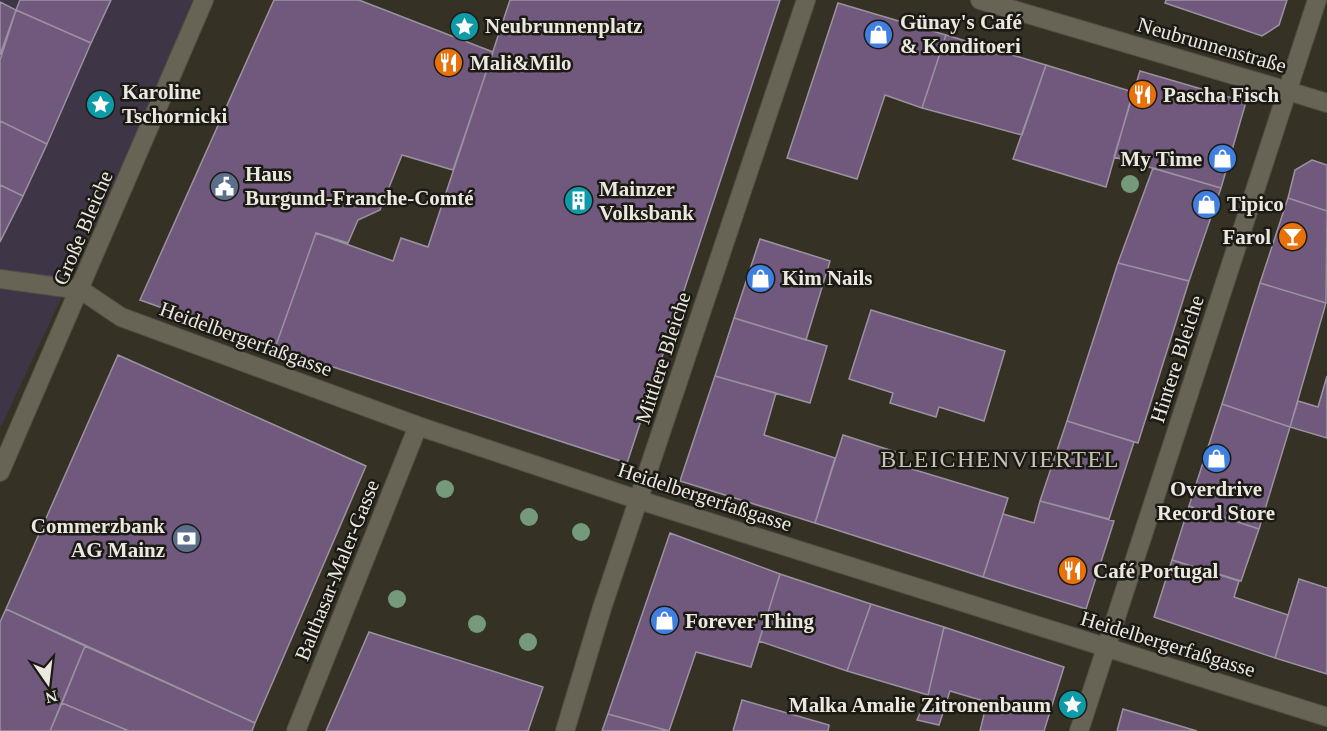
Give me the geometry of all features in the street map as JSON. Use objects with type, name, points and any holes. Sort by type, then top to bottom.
[{"type":"street","name":"Große Bleiche","points":[[0,472],[81,290],[204,0]]},
{"type":"street","name":"Mittlere Bleiche","points":[[565,731],[639,500],[806,0]]},
{"type":"street","name":"Neubrunnenstraße","points":[[980,0],[1327,103]]},
{"type":"street","name":"Hintere Bleiche","points":[[1080,731],[1317,0]]},
{"type":"street","points":[[0,279],[81,290]]},
{"type":"street","name":"Heidelbergerfaßgasse","points":[[81,290],[121,317],[418,426],[639,500],[1327,717]]},
{"type":"street","name":"Balthasar-Maler-Gasse","points":[[296,731],[418,426]]},
{"type":"shaded area","points":[[0,0],[200,0],[0,429]]},
{"type":"building","points":[[20,0],[111,0],[91,43],[16,10]]},
{"type":"building","points":[[274,0],[359,0],[493,52],[453,170],[402,155],[380,210],[358,220],[348,243],[316,233],[275,348],[140,300]]},
{"type":"building","name":"Mainzer Volksbank","points":[[510,0],[780,0],[627,463],[275,348],[316,233],[393,261],[401,238],[428,247]]},
{"type":"building","points":[[1166,0],[1287,0],[1279,25],[1262,36],[1165,3]]},
{"type":"building","points":[[0,2],[16,10],[0,55]]},
{"type":"building","points":[[838,3],[946,35],[922,108],[885,95],[857,179],[787,158]]},
{"type":"building","points":[[16,10],[91,43],[47,144],[0,121],[0,60]]},
{"type":"building","points":[[946,35],[1046,65],[1022,135],[922,108]]},
{"type":"building","points":[[1046,65],[1133,92],[1106,187],[1013,159]]},
{"type":"building","points":[[1140,71],[1246,102],[1221,188],[1114,157]]},
{"type":"building","points":[[0,121],[47,144],[23,196],[0,185]]},
{"type":"building","points":[[1312,160],[1327,165],[1327,211],[1288,198],[1295,170]]},
{"type":"building","points":[[1153,168],[1221,188],[1189,281],[1118,263]]},
{"type":"building","points":[[0,185],[23,196],[0,242]]},
{"type":"building","points":[[1288,198],[1327,211],[1326,303],[1260,283]]},
{"type":"building","points":[[760,239],[830,261],[806,340],[734,318]]},
{"type":"building","points":[[1118,263],[1189,281],[1138,443],[1067,421]]},
{"type":"building","points":[[1260,283],[1326,303],[1290,427],[1222,404]]},
{"type":"building","points":[[871,310],[1005,351],[984,421],[939,407],[936,417],[890,403],[893,393],[849,379]]},
{"type":"building","points":[[734,318],[827,346],[810,403],[715,376]]},
{"type":"building","name":"Commerzbank AG Mainz","points":[[118,355],[366,466],[255,723],[6,609]]},
{"type":"building","points":[[715,376],[776,393],[764,435],[835,458],[815,523],[680,481]]},
{"type":"building","points":[[1327,376],[1327,438],[1290,427],[1298,401],[1318,407]]},
{"type":"building","points":[[1222,404],[1290,427],[1259,529],[1189,506]]},
{"type":"building","points":[[1067,421],[1134,442],[1109,519],[1040,501]]},
{"type":"building","points":[[843,435],[896,452],[892,463],[1008,498],[983,577],[815,523]]},
{"type":"building","points":[[1040,501],[1114,521],[1086,609],[983,577],[1003,514],[1034,523]]},
{"type":"building","points":[[1189,506],[1259,529],[1241,581],[1172,560]]},
{"type":"building","points":[[670,533],[780,574],[751,667],[696,652],[669,731],[608,714]]},
{"type":"building","points":[[1172,560],[1239,581],[1234,597],[1288,615],[1275,658],[1154,617]]},
{"type":"building","points":[[780,574],[871,604],[847,671],[759,641]]},
{"type":"building","points":[[1299,579],[1327,588],[1327,674],[1275,658]]},
{"type":"building","points":[[871,604],[944,627],[928,695],[847,671]]},
{"type":"building","points":[[6,609],[85,646],[50,731],[0,731],[0,622]]},
{"type":"building","points":[[944,627],[1064,667],[1044,731],[980,731],[987,702],[950,691],[939,725],[917,720],[928,695]]},
{"type":"building","points":[[369,632],[543,687],[528,731],[326,731]]},
{"type":"building","points":[[85,646],[255,723],[252,731],[129,731],[62,703]]},
{"type":"building","points":[[742,700],[829,725],[828,731],[733,731]]},
{"type":"building","points":[[62,703],[129,731],[50,731]]},
{"type":"building","points":[[1123,709],[1197,731],[1117,731]]},
{"type":"building","points":[[608,714],[669,731],[602,731]]},
{"type":"place","name":"Neubrunnenplatz","points":[[464,26]]},
{"type":"place","name":"Günay's Café & Konditoeri","points":[[879,34]]},
{"type":"place","name":"Mali&Milo","points":[[449,63]]},
{"type":"place","name":"Pascha Fisch","points":[[1142,95]]},
{"type":"place","name":"Karoline Tschornicki","points":[[101,104]]},
{"type":"place","name":"My Time","points":[[1223,159]]},
{"type":"place","name":"Haus Burgund-Franche-Comté","points":[[224,186]]},
{"type":"place","name":"Mainzer Volksbank","points":[[578,201]]},
{"type":"place","name":"Tipico","points":[[1206,204]]},
{"type":"place","name":"Farol","points":[[1292,237]]},
{"type":"place","name":"Kim Nails","points":[[761,278]]},
{"type":"place","name":"Overdrive Record Store","points":[[1216,458]]},
{"type":"place","name":"Commerzbank AG Mainz","points":[[186,538]]},
{"type":"place","name":"Café Portugal","points":[[1072,571]]},
{"type":"place","name":"Forever Thing","points":[[664,621]]},
{"type":"place","name":"Malka Amalie Zitronenbaum","points":[[1072,705]]},
{"type":"district","name":"BLEICHENVIERTEL","points":[[1000,459]]}]
